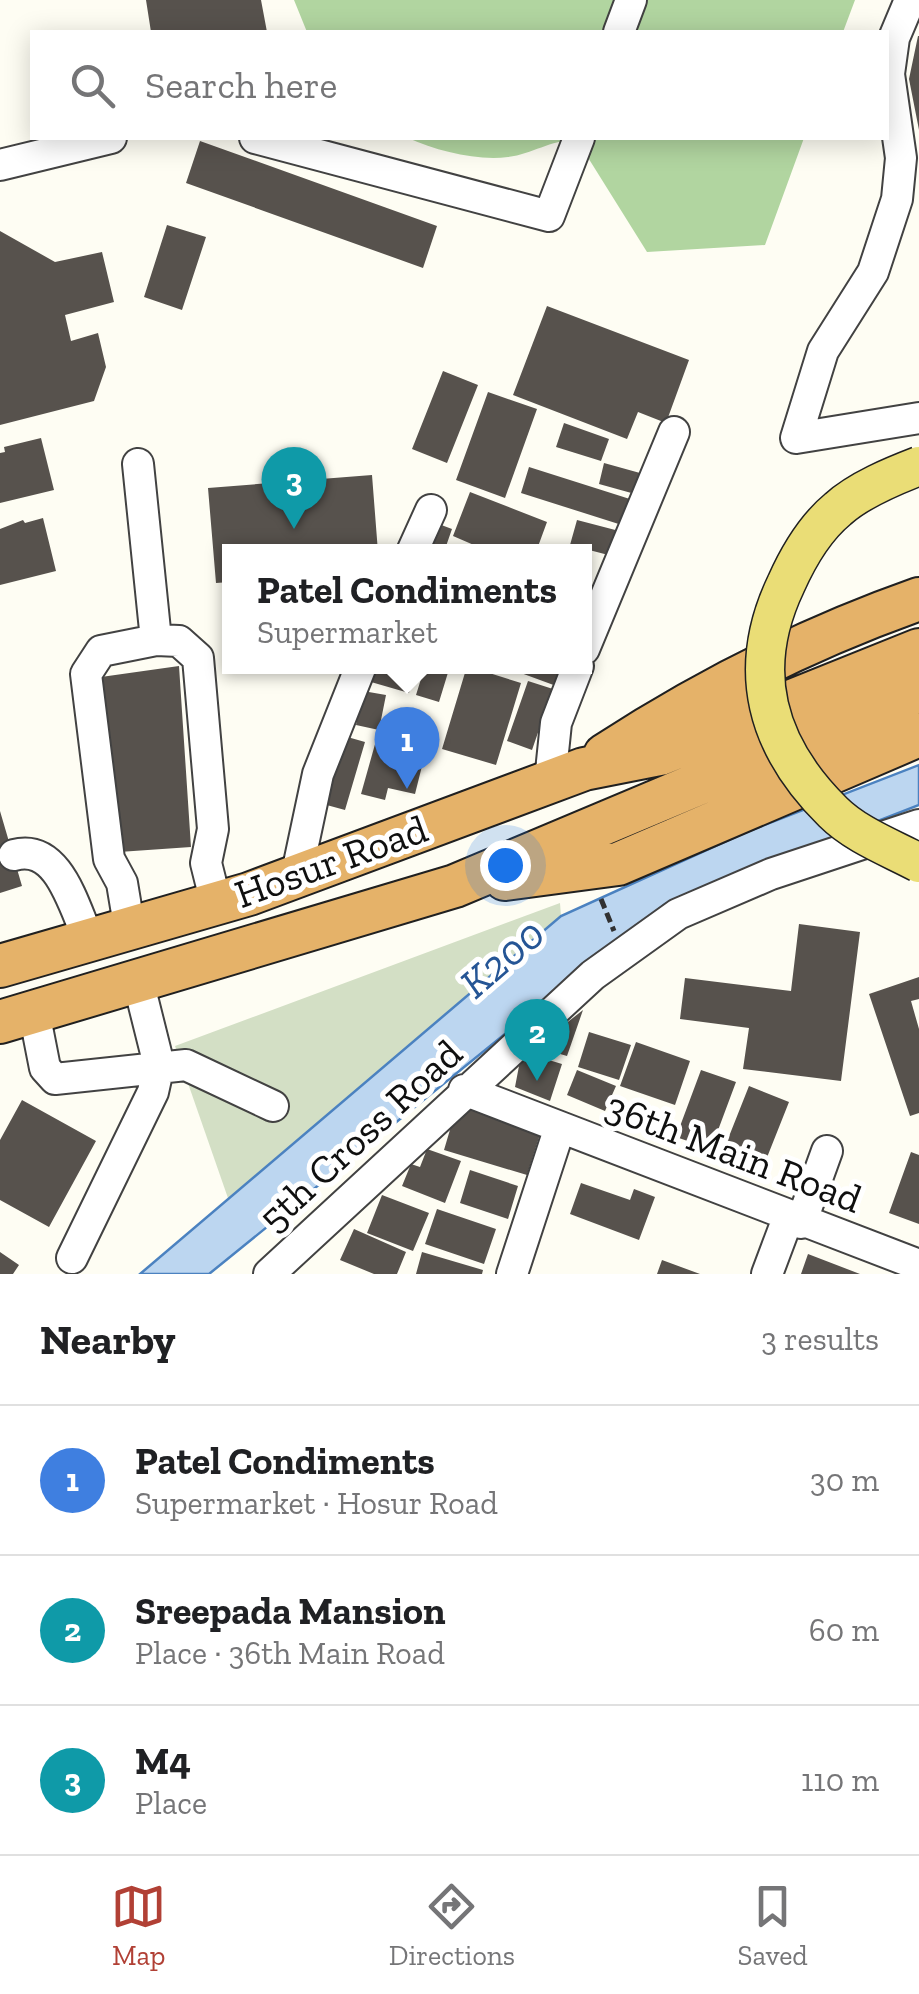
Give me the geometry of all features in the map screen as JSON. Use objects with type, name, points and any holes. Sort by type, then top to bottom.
[{"type":"highway","points":[[567,775],[645,729],[850,623],[919,599]]},
{"type":"highway","name":"Hosur Road","points":[[0,966],[216,903],[567,775],[660,754],[919,650]]},
{"type":"highway","name":"Hosur Road","points":[[17,1016],[455,886],[919,691]]},
{"type":"highway","points":[[455,886],[618,864],[919,736]]},
{"type":"main road","points":[[919,466],[838,508],[800,555],[770,618],[763,690],[774,730],[799,772],[834,814],[919,863]]},
{"type":"main road","points":[[858,830],[919,846]]},
{"type":"street","points":[[620,30],[631,0]]},
{"type":"street","points":[[910,0],[894,38],[889,74],[901,158],[897,199],[872,272],[823,350],[796,438],[919,418]]},
{"type":"street","points":[[0,164],[102,140]]},
{"type":"street","points":[[263,140],[550,216],[578,140]]},
{"type":"street","points":[[592,630],[674,432]]},
{"type":"street","points":[[138,464],[156,640]]},
{"type":"street","points":[[415,544],[430,510]]},
{"type":"street","points":[[110,936],[122,883],[109,859],[86,674],[90,662],[101,651],[156,640],[179,641],[198,658],[213,829],[206,863],[216,903]]},
{"type":"street","points":[[297,873],[318,774],[358,674]]},
{"type":"street","points":[[567,775],[556,724],[575,674]]},
{"type":"street","name":"5th Cross Road","points":[[269,1274],[593,975],[678,914],[770,874],[919,825]]},
{"type":"street","points":[[14,855],[34,852],[51,861],[110,936]]},
{"type":"street","points":[[72,1258],[154,1092],[159,1065],[138,981]]},
{"type":"street","points":[[17,1016],[55,1079],[186,1064],[272,1106]]},
{"type":"street","name":"36th Main Road","points":[[464,1090],[919,1265]]},
{"type":"street","points":[[512,1274],[560,1127]]},
{"type":"street","points":[[766,1274],[827,1151]]},
{"type":"path","points":[[598,891],[619,945]]},
{"type":"green space","points":[[294,0],[855,0],[844,30],[306,30]]},
{"type":"green space","points":[[413,140],[577,140],[496,158]]},
{"type":"green space","points":[[577,140],[803,140],[765,245],[647,252]]},
{"type":"green space","points":[[560,903],[561,916],[229,1201],[175,1046]]},
{"type":"water","points":[[919,765],[919,805],[665,904],[209,1274],[140,1274],[561,916],[744,833]]},
{"type":"building","points":[[146,0],[261,0],[267,30],[151,30]]},
{"type":"building","points":[[919,36],[919,130],[909,79]]},
{"type":"building","points":[[200,141],[437,226],[423,268],[186,183]]},
{"type":"building","points":[[167,225],[206,237],[182,310],[144,297]]},
{"type":"building","points":[[0,231],[55,262],[102,252],[114,302],[65,315],[71,341],[98,333],[106,367],[94,401],[0,425]]},
{"type":"building","points":[[547,306],[689,360],[666,423],[638,412],[627,439],[513,395]]},
{"type":"building","points":[[443,371],[478,385],[447,463],[412,449]]},
{"type":"building","points":[[488,392],[537,409],[505,498],[456,480]]},
{"type":"building","points":[[564,423],[609,439],[601,461],[556,447]]},
{"type":"building","points":[[41,438],[54,490],[0,503],[0,453],[5,452],[4,447]]},
{"type":"building","points":[[604,463],[640,473],[635,494],[599,484]]},
{"type":"building","points":[[529,467],[633,500],[625,526],[521,493]]},
{"type":"building","points":[[372,475],[377,544],[222,544],[222,583],[216,583],[208,488]]},
{"type":"building","points":[[470,492],[547,522],[539,544],[472,544],[453,536]]},
{"type":"building","points":[[43,518],[56,571],[0,585],[0,529],[23,520],[25,523]]},
{"type":"building","points":[[577,520],[623,532],[616,557],[592,551],[592,544],[570,544]]},
{"type":"building","points":[[436,523],[452,529],[447,544],[429,544]]},
{"type":"building","points":[[179,666],[191,847],[119,852],[101,677]]},
{"type":"building","points":[[373,674],[414,674],[409,693],[371,682]]},
{"type":"building","points":[[423,674],[448,674],[439,702],[416,695]]},
{"type":"building","points":[[465,674],[492,674],[521,683],[496,765],[442,749]]},
{"type":"building","points":[[524,674],[563,674],[559,687]]},
{"type":"building","points":[[528,681],[553,689],[532,750],[507,741]]},
{"type":"building","points":[[363,691],[386,695],[379,730],[356,725]]},
{"type":"building","points":[[379,730],[428,742],[415,794],[388,788],[385,800],[361,794]]},
{"type":"building","points":[[344,736],[365,742],[345,810],[323,804]]},
{"type":"building","points":[[0,811],[22,886],[0,893]]},
{"type":"building","points":[[799,924],[860,932],[841,1081],[743,1069],[749,1028],[680,1019],[685,978],[791,991]]},
{"type":"building","points":[[919,977],[919,999],[911,1001],[919,1029],[919,1113],[910,1116],[869,994]]},
{"type":"building","points":[[583,1010],[567,1056],[536,1047]]},
{"type":"building","points":[[589,1032],[631,1045],[619,1080],[578,1067]]},
{"type":"building","points":[[636,1042],[690,1061],[675,1105],[620,1086]]},
{"type":"building","points":[[529,1054],[562,1064],[550,1101],[515,1087],[519,1066]]},
{"type":"building","points":[[577,1070],[616,1086],[605,1111],[567,1095]]},
{"type":"building","points":[[701,1070],[736,1082],[711,1149],[676,1137]]},
{"type":"building","points":[[749,1086],[789,1102],[762,1170],[722,1154]]},
{"type":"building","points":[[22,1100],[96,1141],[49,1227],[0,1200],[0,1140]]},
{"type":"building","points":[[457,1106],[541,1131],[527,1175],[444,1150]]},
{"type":"building","points":[[427,1149],[461,1161],[445,1203],[402,1186],[411,1164],[420,1167]]},
{"type":"building","points":[[911,1152],[919,1155],[919,1224],[889,1213]]},
{"type":"building","points":[[470,1170],[518,1186],[508,1219],[460,1203]]},
{"type":"building","points":[[581,1183],[630,1200],[634,1189],[655,1197],[639,1240],[570,1214]]},
{"type":"building","points":[[382,1195],[429,1213],[413,1251],[367,1233]]},
{"type":"building","points":[[437,1209],[496,1229],[484,1264],[425,1244]]},
{"type":"building","points":[[354,1229],[406,1252],[397,1274],[374,1274],[340,1260]]},
{"type":"building","points":[[0,1252],[19,1265],[13,1274],[0,1274]]},
{"type":"building","points":[[422,1252],[483,1270],[482,1274],[416,1274]]},
{"type":"building","points":[[808,1254],[860,1274],[801,1274]]},
{"type":"building","points":[[662,1260],[700,1274],[657,1274]]},
{"type":"place","name":"M4","points":[[294,529]]},
{"type":"place","name":"Patel Condiments","points":[[407,789]]},
{"type":"place","name":"Sreepada Mansion","points":[[537,1081]]},
{"type":"water label","name":"K200","points":[[502,958]]}]
